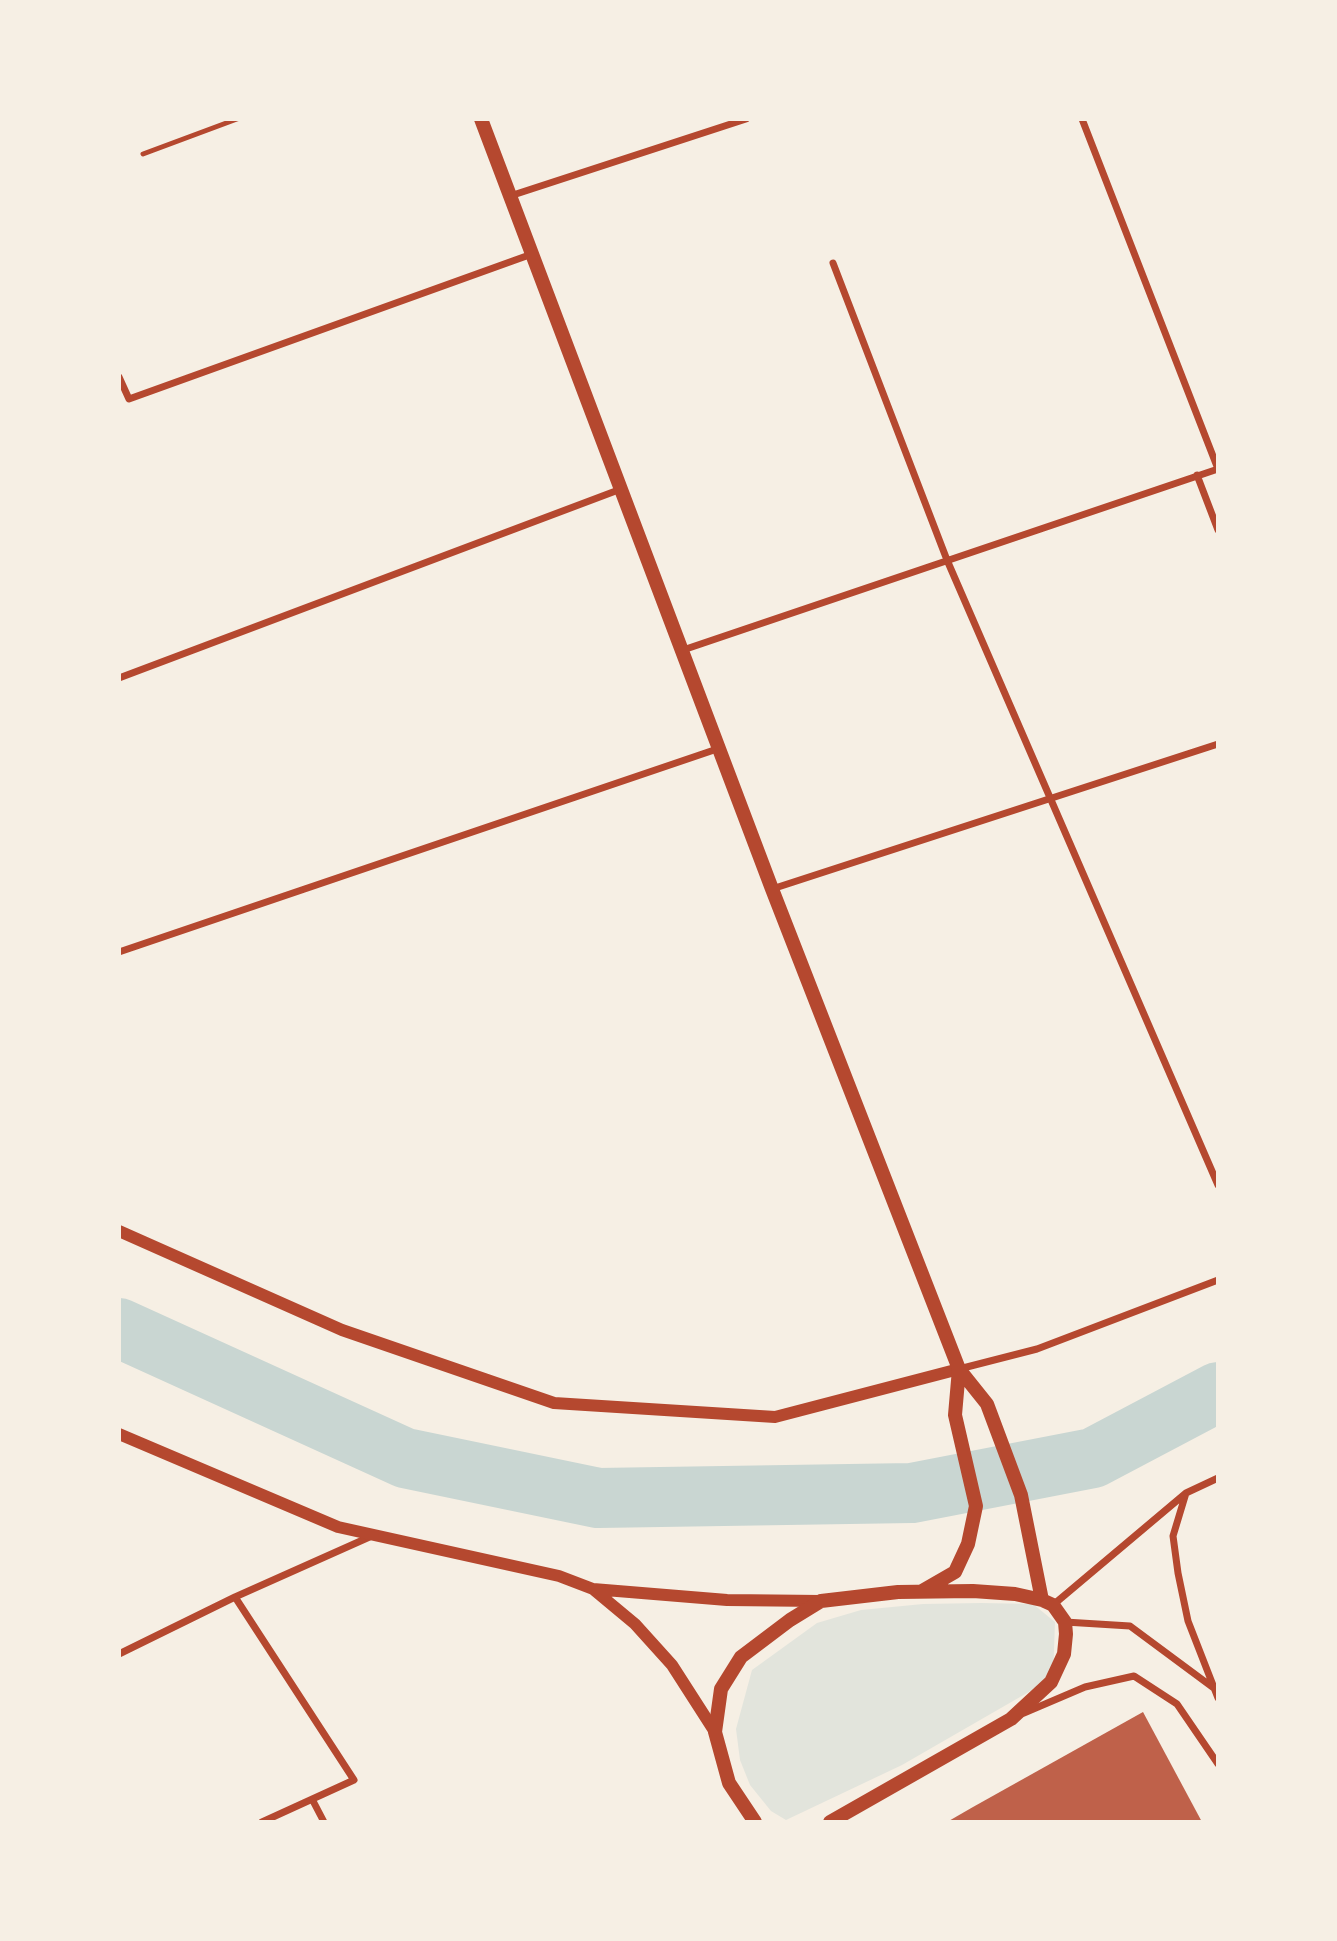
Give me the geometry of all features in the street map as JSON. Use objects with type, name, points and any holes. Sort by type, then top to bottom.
[{"type":"main road","points":[[481,119],[772,889],[959,1369],[987,1404],[1021,1495],[1048,1602],[1065,1622],[1064,1654],[1051,1682],[1011,1718],[830,1822]]},
{"type":"main road","points":[[920,1592],[956,1572],[968,1544],[976,1506],[955,1415],[959,1369]]},
{"type":"main road","points":[[755,1822],[729,1783],[715,1732],[721,1689],[741,1657],[790,1620],[821,1601],[898,1592],[973,1591],[1015,1594],[1048,1602]]},
{"type":"street","points":[[510,196],[746,119]]},
{"type":"street","points":[[682,650],[1218,469],[1082,119]]},
{"type":"street","points":[[119,377],[129,399],[532,254]]},
{"type":"street","points":[[833,263],[947,560],[1218,1185]]},
{"type":"street","points":[[1197,475],[1218,530]]},
{"type":"street","points":[[119,678],[622,489]]},
{"type":"street","points":[[772,889],[1218,744]]},
{"type":"street","points":[[119,952],[720,748]]},
{"type":"street","points":[[119,1231],[342,1330],[554,1403],[775,1417],[1037,1349],[1218,1280]]},
{"type":"street","points":[[119,1434],[338,1527],[559,1576],[593,1589],[727,1600],[821,1601]]},
{"type":"street","points":[[1048,1602],[1186,1493],[1218,1478]]},
{"type":"street","points":[[1186,1493],[1173,1536],[1188,1622],[1217,1694]]},
{"type":"street","points":[[119,1654],[235,1597],[374,1535]]},
{"type":"street","points":[[593,1589],[635,1624],[672,1665],[715,1732]]},
{"type":"street","points":[[235,1597],[354,1780],[262,1822]]},
{"type":"street","points":[[1065,1622],[1130,1626],[1217,1694]]},
{"type":"street","points":[[1011,1718],[1085,1687],[1134,1676],[1177,1704],[1218,1764]]},
{"type":"street","points":[[312,1799],[324,1822]]},
{"type":"lane","points":[[143,154],[237,119]]},
{"type":"shaded area","points":[[923,1604],[1033,1604],[1055,1622],[1053,1678],[902,1765],[786,1820],[771,1811],[750,1785],[740,1760],[736,1729],[752,1670],[817,1623],[861,1610]]},
{"type":"building","points":[[1143,1712],[1202,1822],[947,1822],[973,1807]]},
{"type":"waterway","points":[[119,1328],[405,1458],[598,1498],[912,1493],[1093,1458],[1218,1392]]}]
